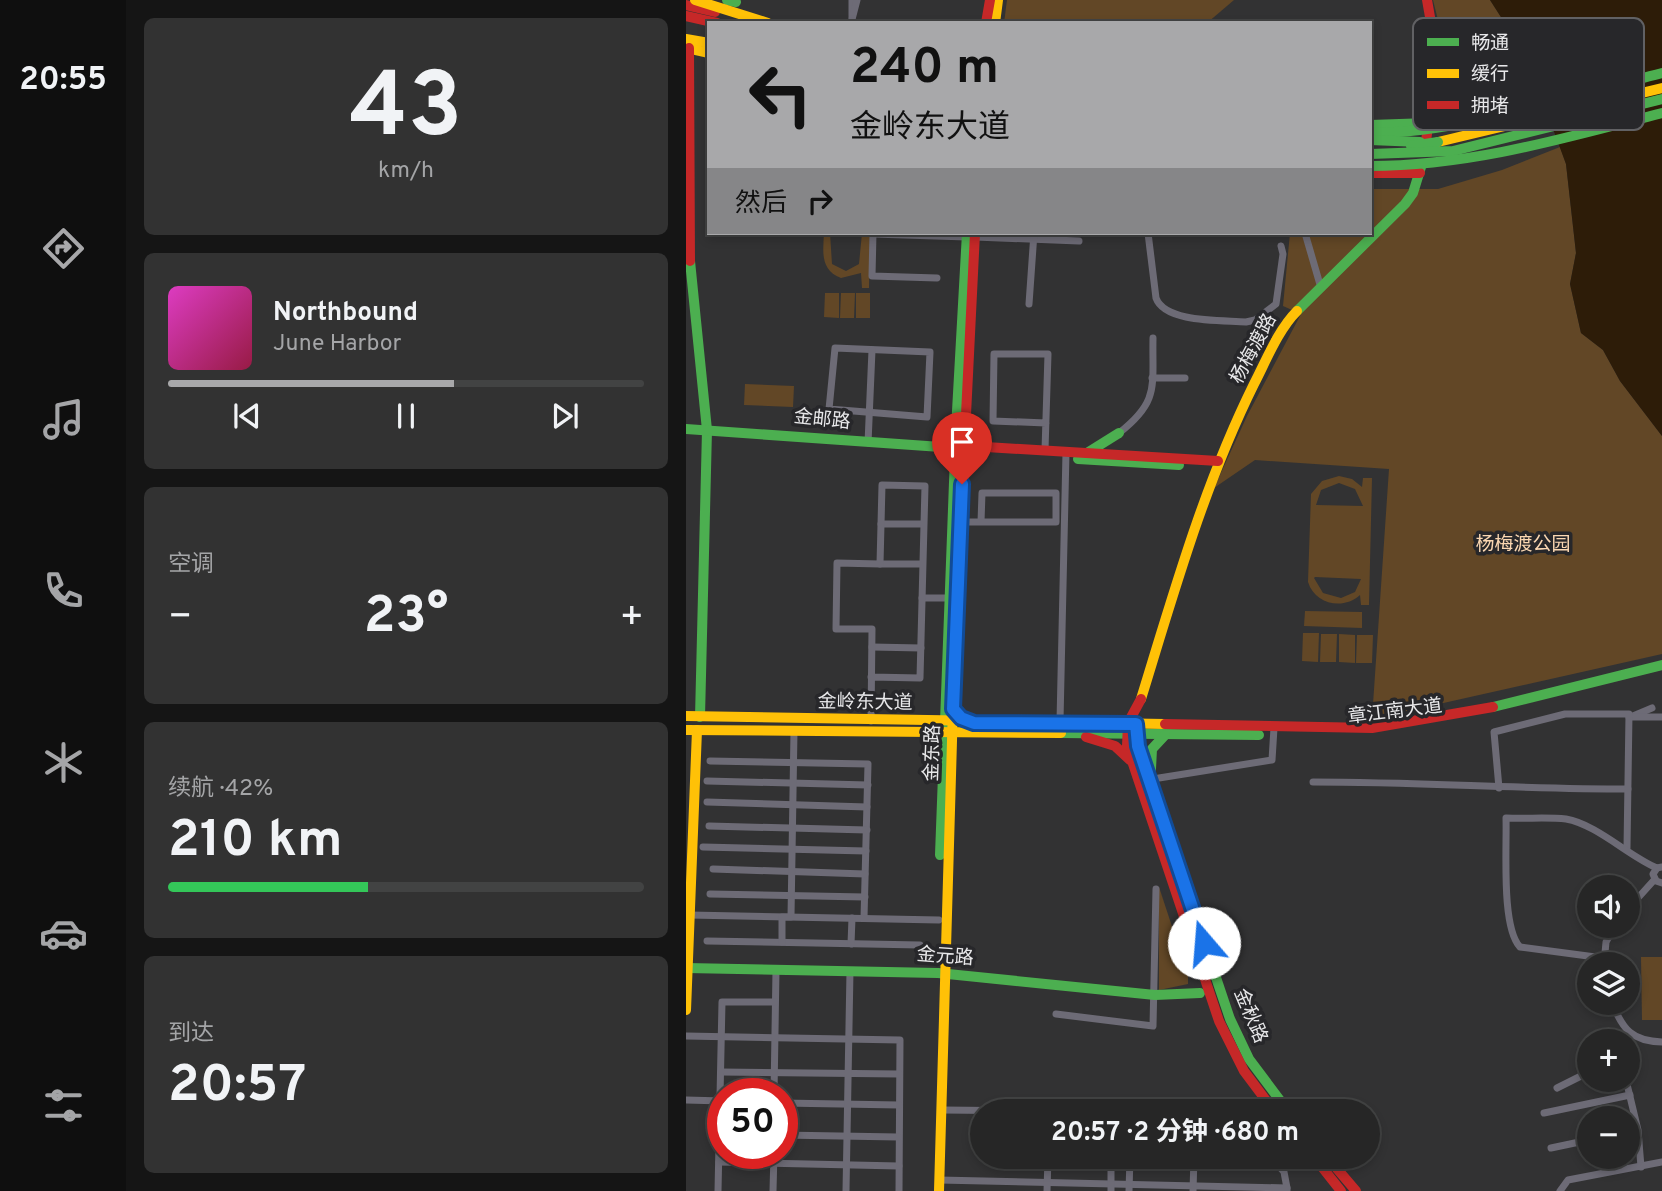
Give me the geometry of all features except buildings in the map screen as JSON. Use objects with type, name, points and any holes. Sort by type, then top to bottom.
[{"type":"main road","points":[[695,0],[763,21]]},
{"type":"main road","points":[[986,21],[990,0]]},
{"type":"main road","points":[[995,21],[998,0]]},
{"type":"main road","name":"杨梅渡路","points":[[1427,0],[1431,18]]},
{"type":"main road","points":[[686,4],[760,21]]},
{"type":"main road","points":[[686,4],[751,21]]},
{"type":"main road","points":[[686,16],[708,21]]},
{"type":"main road","points":[[686,23],[707,28]]},
{"type":"main road","points":[[686,33],[707,38]]},
{"type":"main road","points":[[687,45],[707,43]]},
{"type":"main road","points":[[687,45],[707,52]]},
{"type":"main road","points":[[687,45],[690,271],[707,430],[700,717]]},
{"type":"main road","points":[[1644,78],[1662,73]]},
{"type":"main road","points":[[1644,93],[1662,88]]},
{"type":"main road","points":[[1644,103],[1662,99]]},
{"type":"main road","points":[[1644,117],[1662,113]]},
{"type":"main road","points":[[1372,125],[1413,124]]},
{"type":"main road","points":[[1372,133],[1428,130]]},
{"type":"main road","name":"杨梅渡路","points":[[1132,728],[1217,464],[1266,359],[1288,322],[1394,217],[1413,193],[1429,130]]},
{"type":"main road","points":[[1372,146],[1438,148],[1505,130]]},
{"type":"main road","points":[[1372,156],[1438,148],[1520,130]]},
{"type":"main road","points":[[1372,166],[1436,164],[1492,155],[1593,130]]},
{"type":"main road","points":[[1372,140],[1438,148]]},
{"type":"main road","points":[[1372,173],[1420,173]]},
{"type":"main road","name":"金东路","points":[[933,1191],[950,598],[971,235]]},
{"type":"main road","name":"金邮路","points":[[686,429],[869,443],[1045,450],[1065,455],[1123,455],[1217,464]]},
{"type":"main road","points":[[1087,453],[1119,433]]},
{"type":"main road","points":[[1119,433],[1116,443],[1123,455]]},
{"type":"main road","name":"金邮路","points":[[960,447],[976,452],[1217,464]]},
{"type":"main road","name":"金东路","points":[[948,705],[961,522],[960,447]]},
{"type":"main road","name":"章江南大道","points":[[1399,729],[1662,665]]},
{"type":"main road","name":"章江南大道","points":[[1132,728],[1167,733],[1399,729],[1468,720],[1662,672]]},
{"type":"main road","points":[[948,705],[972,728],[947,752],[926,728],[948,705]]},
{"type":"main road","name":"金岭东大道","points":[[686,716],[871,721],[926,728]]},
{"type":"main road","name":"金岭东大道","points":[[972,728],[1060,721],[1132,728]]},
{"type":"main road","name":"金岭东大道","points":[[692,730],[972,728],[1072,733],[1132,728]]},
{"type":"main road","name":"章江南大道","points":[[1132,728],[1274,732]]},
{"type":"main road","name":"金秋路","points":[[1132,728],[1133,762],[1226,1039],[1244,1071],[1265,1099]]},
{"type":"main road","name":"金秋路","points":[[1132,728],[1230,1019],[1258,1072],[1279,1099]]},
{"type":"main road","points":[[686,1010],[692,730]]},
{"type":"main road","points":[[1072,733],[1107,743],[1133,762]]},
{"type":"main road","points":[[1155,790],[1151,749],[1158,737],[1167,733]]},
{"type":"main road","name":"金东路","points":[[939,1186],[942,1110],[939,920],[947,752]]},
{"type":"main road","name":"金元路","points":[[687,968],[941,973],[1155,995],[1200,993]]},
{"type":"main road","points":[[1324,1169],[1341,1191]]},
{"type":"main road","points":[[1337,1169],[1356,1191]]},
{"type":"street","points":[[851,20],[852,0]]},
{"type":"street","points":[[851,20],[855,15],[858,0]]},
{"type":"street","points":[[873,235],[872,276],[937,278]]},
{"type":"street","points":[[971,235],[1033,236],[1079,241]]},
{"type":"street","points":[[1148,235],[1156,298],[1160,308],[1171,315],[1255,320],[1276,304],[1283,254],[1280,246]]},
{"type":"street","points":[[1306,235],[1321,288]]},
{"type":"street","points":[[1029,304],[1033,236]]},
{"type":"street","points":[[1119,433],[1140,416],[1151,399],[1153,338]]},
{"type":"street","points":[[835,348],[930,352],[927,417],[870,413],[829,409],[835,348]]},
{"type":"street","points":[[869,443],[872,350]]},
{"type":"street","points":[[1045,450],[1046,423],[1048,354],[995,354],[993,421],[1046,423]]},
{"type":"street","points":[[1152,378],[1185,378]]},
{"type":"street","points":[[1060,721],[1065,455]]},
{"type":"street","points":[[871,677],[920,678],[925,486],[882,485],[880,564]]},
{"type":"street","points":[[961,522],[981,522],[1056,522],[1056,492],[982,493],[981,522]]},
{"type":"street","points":[[881,524],[923,524]]},
{"type":"street","points":[[871,721],[872,629],[836,629],[837,563],[922,564]]},
{"type":"street","points":[[922,598],[950,598]]},
{"type":"street","points":[[872,647],[920,648]]},
{"type":"street","points":[[1629,717],[1652,708]]},
{"type":"street","points":[[1499,788],[1494,732],[1565,714],[1662,717]]},
{"type":"street","points":[[1627,848],[1629,717]]},
{"type":"street","points":[[782,942],[791,895],[794,731]]},
{"type":"street","points":[[1159,778],[1272,760],[1274,732]]},
{"type":"street","points":[[709,761],[868,764],[864,918]]},
{"type":"street","points":[[707,781],[868,785]]},
{"type":"street","points":[[1313,782],[1430,782],[1499,788],[1628,789]]},
{"type":"street","points":[[707,802],[867,807]]},
{"type":"street","points":[[1577,957],[1520,947],[1514,940],[1508,893],[1506,818],[1567,820],[1627,848],[1637,860],[1659,867],[1658,881],[1640,898]]},
{"type":"street","points":[[709,826],[867,830]]},
{"type":"street","points":[[703,847],[866,851]]},
{"type":"street","points":[[713,869],[865,874]]},
{"type":"street","points":[[1056,1014],[1153,1026],[1156,889]]},
{"type":"street","points":[[710,894],[864,897]]},
{"type":"street","points":[[689,915],[939,920]]},
{"type":"street","points":[[851,944],[852,918]]},
{"type":"street","points":[[707,941],[920,945]]},
{"type":"street","points":[[775,1078],[776,970]]},
{"type":"street","points":[[845,1191],[849,971]]},
{"type":"street","points":[[721,1078],[722,1002],[775,1002]]},
{"type":"street","points":[[686,1035],[900,1040],[899,1191]]},
{"type":"street","points":[[1640,1041],[1662,1042]]},
{"type":"street","points":[[721,1072],[899,1074]]},
{"type":"street","points":[[1557,1088],[1577,1078]]},
{"type":"street","points":[[1629,1092],[1633,1106]]},
{"type":"street","points":[[1544,1113],[1630,1095]]},
{"type":"street","points":[[686,1100],[707,1101]]},
{"type":"street","points":[[798,1102],[899,1105]]},
{"type":"street","points":[[942,1110],[970,1110]]},
{"type":"street","points":[[798,1135],[898,1137]]},
{"type":"street","points":[[1551,1147],[1577,1142]]},
{"type":"street","points":[[1640,1155],[1641,1167]]},
{"type":"street","points":[[1560,1191],[1568,1180],[1662,1162]]},
{"type":"street","points":[[798,1164],[899,1166]]},
{"type":"street","points":[[718,1191],[719,1169]]},
{"type":"street","points":[[773,1191],[774,1169]]},
{"type":"street","points":[[1047,1187],[1048,1169]]},
{"type":"street","points":[[1111,1169],[1111,1188]]},
{"type":"street","points":[[1129,1188],[1130,1169]]},
{"type":"street","points":[[1194,1169],[1194,1189]]},
{"type":"street","points":[[939,1186],[1287,1189],[1282,1169]]},
{"type":"green space","points":[[1007,0],[1234,0],[1209,21],[1004,21]]},
{"type":"green space","points":[[1433,0],[1490,0],[1502,18],[1438,18]]},
{"type":"green space","name":"杨梅渡公园","points":[[1560,147],[1566,164],[1576,253],[1570,284],[1581,333],[1603,350],[1620,381],[1662,436],[1662,654],[1372,719],[1389,469],[1255,460],[1214,488],[1247,416],[1301,314],[1283,306],[1290,235],[1372,235],[1372,189],[1438,189],[1502,170]]},
{"type":"green space","points":[[824,235],[830,235],[832,264],[846,271],[859,264],[862,235],[870,235],[869,288],[862,288],[861,273],[841,278],[834,275],[824,260]]},
{"type":"green space","points":[[825,293],[839,293],[839,318],[824,317]]},
{"type":"green space","points":[[841,293],[855,293],[854,318],[840,318]]},
{"type":"green space","points":[[856,293],[870,293],[870,318],[856,318]]},
{"type":"green space","points":[[745,384],[794,386],[793,407],[744,405]]},
{"type":"green space","points":[[1339,476],[1352,479],[1362,487],[1363,478],[1372,478],[1369,605],[1361,605],[1360,595],[1346,603],[1323,600],[1308,582],[1311,494],[1322,481]],"holes":[[[1339,483],[1355,489],[1363,506],[1316,505],[1321,490]],[[1315,577],[1361,579],[1355,592],[1341,598],[1323,593]]]},
{"type":"green space","points":[[1305,611],[1362,612],[1362,628],[1304,626]]},
{"type":"green space","points":[[1303,633],[1319,633],[1318,662],[1302,661]]},
{"type":"green space","points":[[1321,634],[1337,634],[1336,662],[1320,662]]},
{"type":"green space","points":[[1339,634],[1355,635],[1355,663],[1339,662]]},
{"type":"green space","points":[[1357,635],[1373,635],[1372,663],[1356,663]]},
{"type":"green space","points":[[1159,887],[1188,975],[1188,984],[1159,990]]},
{"type":"green space","points":[[1641,957],[1662,957],[1662,1020],[1642,1020]]},
{"type":"shaded area","points":[[1490,0],[1662,0],[1662,436],[1620,381],[1603,350],[1581,333],[1570,284],[1576,253],[1566,164],[1553,130],[1644,130],[1644,18],[1502,18]]},
{"type":"traffic: fast","points":[[727,0],[736,2]]},
{"type":"traffic: fast","points":[[1644,78],[1662,73]]},
{"type":"traffic: fast","points":[[1644,103],[1662,99]]},
{"type":"traffic: fast","points":[[1644,118],[1662,113]]},
{"type":"traffic: fast","points":[[1372,125],[1413,124]]},
{"type":"traffic: fast","points":[[1372,133],[1415,130]]},
{"type":"traffic: fast","points":[[1372,154],[1453,151],[1537,130]]},
{"type":"traffic: fast","points":[[1372,166],[1408,165],[1481,156],[1596,130]]},
{"type":"traffic: fast","points":[[1372,140],[1420,142]]},
{"type":"traffic: fast","points":[[1411,146],[1438,142]]},
{"type":"traffic: fast","points":[[1297,311],[1405,204],[1413,193],[1421,167]]},
{"type":"traffic: fast","points":[[940,855],[956,429],[967,235]]},
{"type":"traffic: fast","points":[[690,261],[707,430],[700,717]]},
{"type":"traffic: fast","points":[[686,429],[955,448]]},
{"type":"traffic: fast","points":[[1087,453],[1119,433]]},
{"type":"traffic: fast","points":[[1078,459],[1179,465]]},
{"type":"traffic: fast","points":[[1493,707],[1662,665]]},
{"type":"traffic: fast","points":[[1136,728],[1138,746],[1230,1019],[1249,1059],[1279,1099]]},
{"type":"traffic: fast","points":[[1061,733],[1259,735]]},
{"type":"traffic: fast","points":[[1151,769],[1152,749],[1165,735]]},
{"type":"traffic: fast","points":[[686,968],[938,973],[1155,995],[1200,993]]},
{"type":"traffic: slow","points":[[695,0],[762,21]]},
{"type":"traffic: slow","points":[[995,21],[998,0]]},
{"type":"traffic: slow","points":[[686,39],[707,43]]},
{"type":"traffic: slow","points":[[686,48],[707,53]]},
{"type":"traffic: slow","points":[[1644,92],[1662,88]]},
{"type":"traffic: slow","points":[[1438,142],[1488,130]]},
{"type":"traffic: slow","points":[[1141,699],[1191,539],[1220,461],[1273,346],[1297,311]]},
{"type":"traffic: slow","points":[[939,1191],[955,637]]},
{"type":"traffic: slow","points":[[686,716],[1165,724]]},
{"type":"traffic: slow","points":[[686,730],[1061,733]]},
{"type":"traffic: slow","points":[[686,1010],[697,730]]},
{"type":"traffic: jam","points":[[986,21],[990,0]]},
{"type":"traffic: jam","points":[[1427,0],[1430,18]]},
{"type":"traffic: jam","points":[[686,5],[715,12]]},
{"type":"traffic: jam","points":[[686,16],[708,21]]},
{"type":"traffic: jam","points":[[689,48],[690,261]]},
{"type":"traffic: jam","points":[[1425,149],[1427,130]]},
{"type":"traffic: jam","points":[[1372,173],[1420,173]]},
{"type":"traffic: jam","points":[[955,637],[975,235]]},
{"type":"traffic: jam","points":[[963,439],[986,447],[1218,461]]},
{"type":"traffic: jam","points":[[1141,699],[1128,723],[1127,746],[1219,1021],[1244,1071],[1265,1099]]},
{"type":"traffic: jam","points":[[1165,724],[1372,728],[1493,707]]},
{"type":"traffic: jam","points":[[1086,737],[1115,746],[1130,760]]},
{"type":"traffic: jam","points":[[1324,1169],[1341,1191]]},
{"type":"traffic: jam","points":[[1337,1169],[1356,1191]]},
{"type":"route","points":[[962,484],[953,709],[961,718],[974,723],[1060,721],[1136,724],[1138,746],[1155,790],[1204,943]]}]
